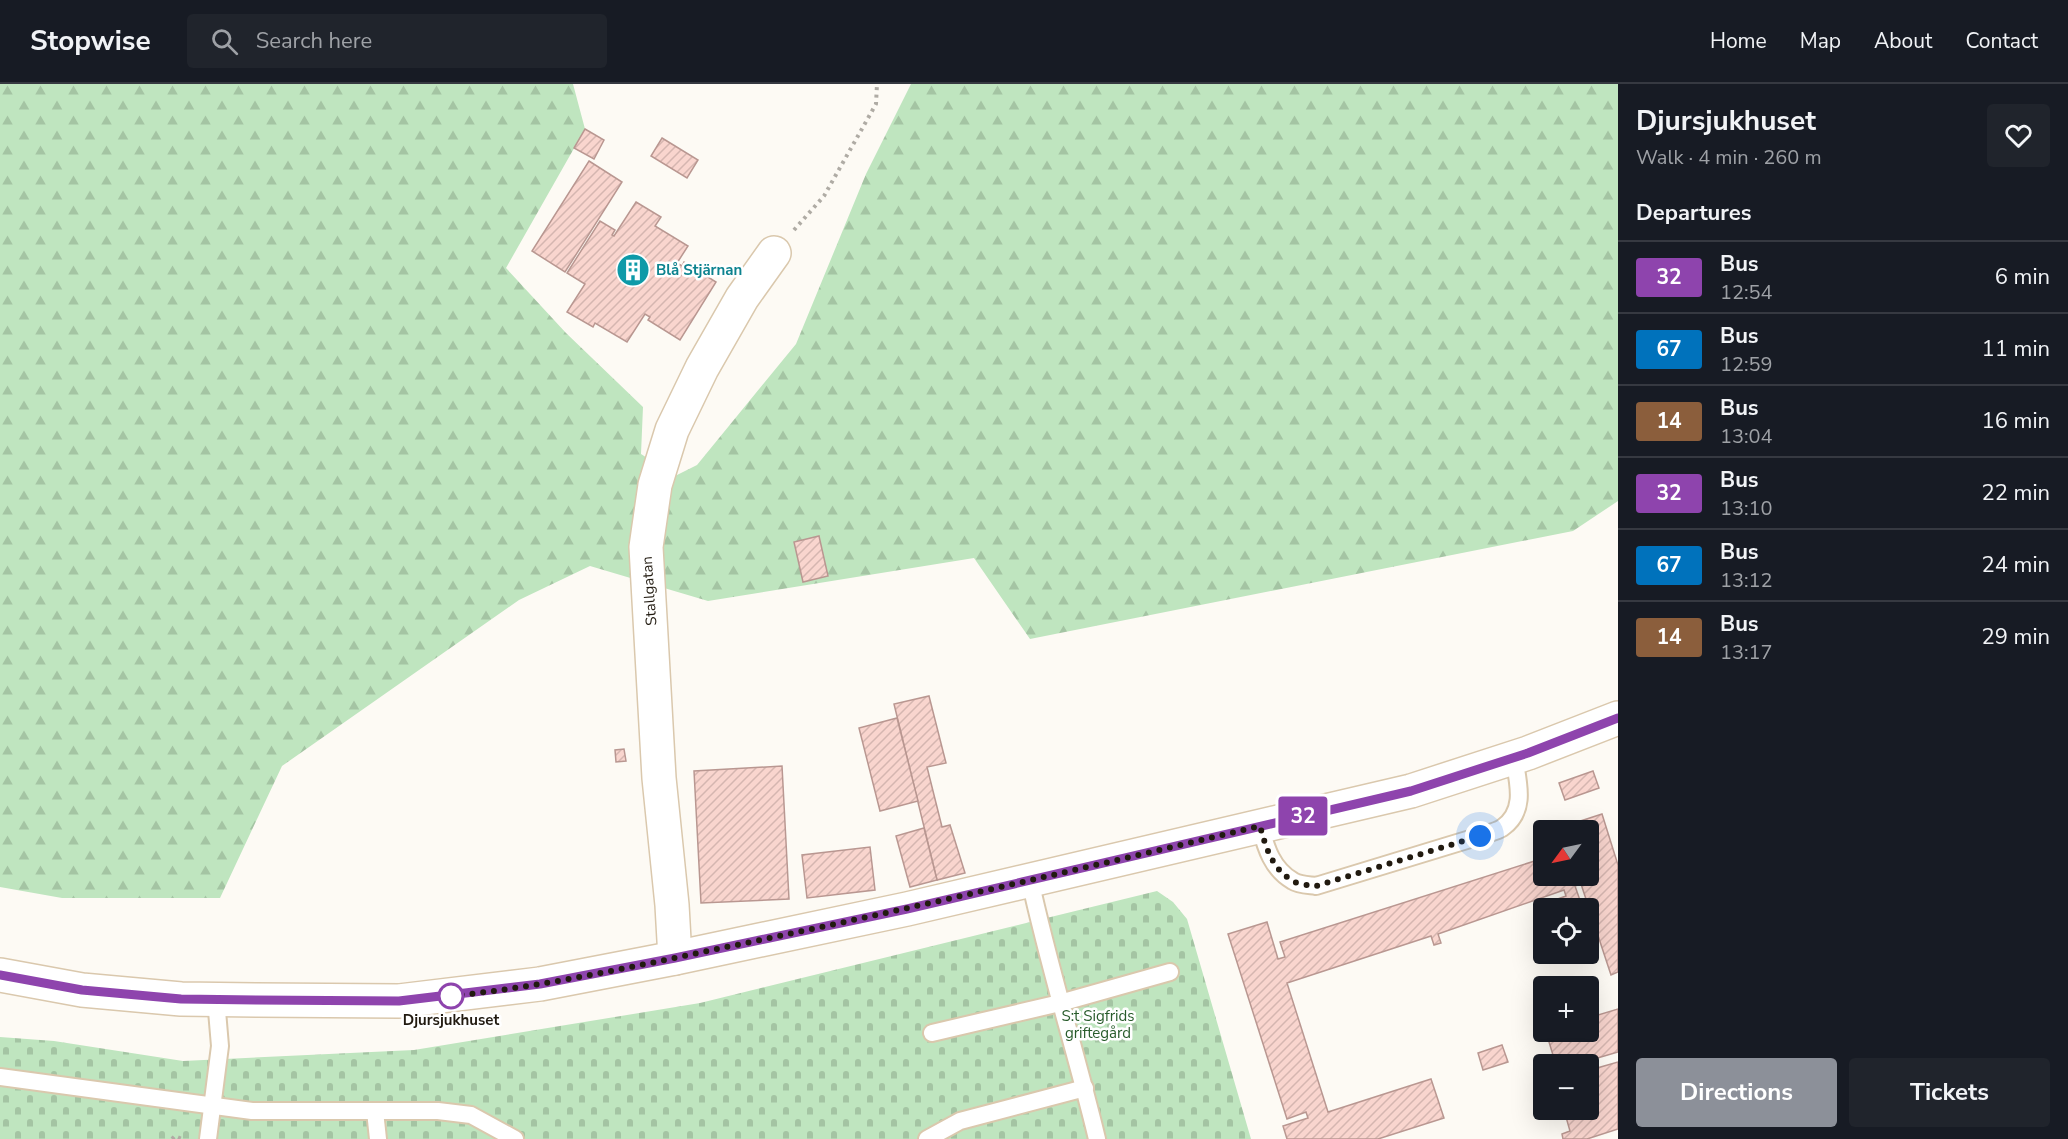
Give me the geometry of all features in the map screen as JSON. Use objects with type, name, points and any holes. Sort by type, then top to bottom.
[{"type":"street","name":"Stallgatan","points":[[675,958],[659,778],[646,547],[655,485],[672,430],[702,368],[742,298],[774,253]]},
{"type":"street","points":[[0,975],[82,990],[181,999],[399,1001],[540,984],[907,909],[1411,791],[1514,758],[1618,718]]},
{"type":"lane","points":[[1260,826],[1266,851],[1275,866],[1294,882],[1316,886],[1502,828],[1515,815],[1520,802],[1514,758]]},
{"type":"lane","points":[[1030,880],[1097,1139]]},
{"type":"lane","points":[[933,1033],[1060,1003],[1170,972]]},
{"type":"lane","points":[[208,1139],[220,1046],[216,999]]},
{"type":"lane","points":[[0,1077],[252,1111],[438,1111],[471,1114],[515,1139]]},
{"type":"lane","points":[[927,1139],[960,1121],[1085,1088]]},
{"type":"lane","points":[[375,1111],[378,1139]]},
{"type":"path","points":[[774,253],[824,196],[876,104],[877,84]]},
{"type":"path","points":[[172,1139],[175,1136],[182,1139]]},
{"type":"green space","points":[[0,84],[573,84],[585,129],[506,268],[566,333],[643,407],[641,454],[675,476],[697,465],[796,344],[866,174],[911,84],[1618,84],[1618,501],[1573,531],[1030,639],[974,558],[708,601],[590,566],[519,600],[282,766],[220,898],[62,898],[0,887]]},
{"type":"green space","name":"S:t Sigfrids griftegård","points":[[1157,891],[1173,902],[1187,919],[1251,1139],[0,1139],[0,1037],[54,1041],[183,1061],[414,1050],[700,1003]]},
{"type":"building","points":[[585,129],[604,140],[594,159],[574,148]]},
{"type":"building","points":[[662,138],[698,160],[687,178],[651,156]]},
{"type":"building","points":[[589,161],[622,182],[565,272],[532,251]]},
{"type":"building","name":"Blå Stjärnan","points":[[636,202],[661,217],[655,226],[688,246],[677,263],[682,266],[684,262],[716,282],[680,340],[648,320],[650,317],[645,314],[627,342],[595,323],[593,327],[567,312],[585,284],[567,273],[600,221],[615,230],[612,235],[614,236]]},
{"type":"building","points":[[819,536],[828,576],[803,582],[794,542]]},
{"type":"building","points":[[929,696],[946,763],[927,767],[942,827],[950,825],[965,873],[937,880],[894,704]]},
{"type":"building","points":[[897,718],[918,801],[880,811],[859,728]]},
{"type":"building","points":[[624,749],[626,761],[616,762],[615,750]]},
{"type":"building","points":[[782,766],[789,899],[701,903],[694,771]]},
{"type":"building","points":[[1593,771],[1599,788],[1565,800],[1559,783]]},
{"type":"building","points":[[1602,814],[1618,865],[1618,972],[1611,975],[1599,939],[1599,898],[1586,898],[1582,886],[1599,886],[1599,820],[1584,820]]},
{"type":"building","points":[[924,828],[937,880],[910,887],[896,836]]},
{"type":"building","points":[[870,847],[875,890],[807,898],[802,855]]},
{"type":"building","points":[[1533,862],[1533,886],[1575,886],[1579,898],[1560,898],[1566,896],[1564,890],[1541,898],[1533,898],[1533,901],[1438,934],[1441,943],[1434,945],[1431,936],[1287,983],[1328,1112],[1431,1079],[1444,1118],[1378,1139],[1287,1139],[1283,1126],[1308,1118],[1306,1112],[1287,1119],[1228,934],[1267,922],[1278,959],[1285,957],[1280,942]]},
{"type":"building","points":[[1618,1009],[1618,1052],[1599,1058],[1599,1054],[1553,1054],[1549,1042],[1599,1042],[1599,1015]]},
{"type":"building","points":[[1502,1045],[1508,1062],[1483,1070],[1478,1053]]},
{"type":"building","points":[[1618,1062],[1618,1129],[1587,1139],[1563,1139],[1562,1134],[1570,1131],[1567,1120],[1599,1120],[1599,1067]]},
{"type":"bus line","name":"32","points":[[0,975],[82,990],[181,999],[399,1001],[540,984],[675,958],[907,909],[1030,880],[1044,879],[1411,791],[1528,753],[1618,718]]},
{"type":"place","name":"Blå Stjärnan","points":[[633,270]]},
{"type":"place","name":"Djursjukhuset","points":[[451,996]]},
{"type":"route","points":[[451,996],[540,984],[675,958],[884,914],[1030,880],[1044,879],[1260,826],[1266,851],[1275,866],[1294,882],[1316,886],[1480,836]]}]
